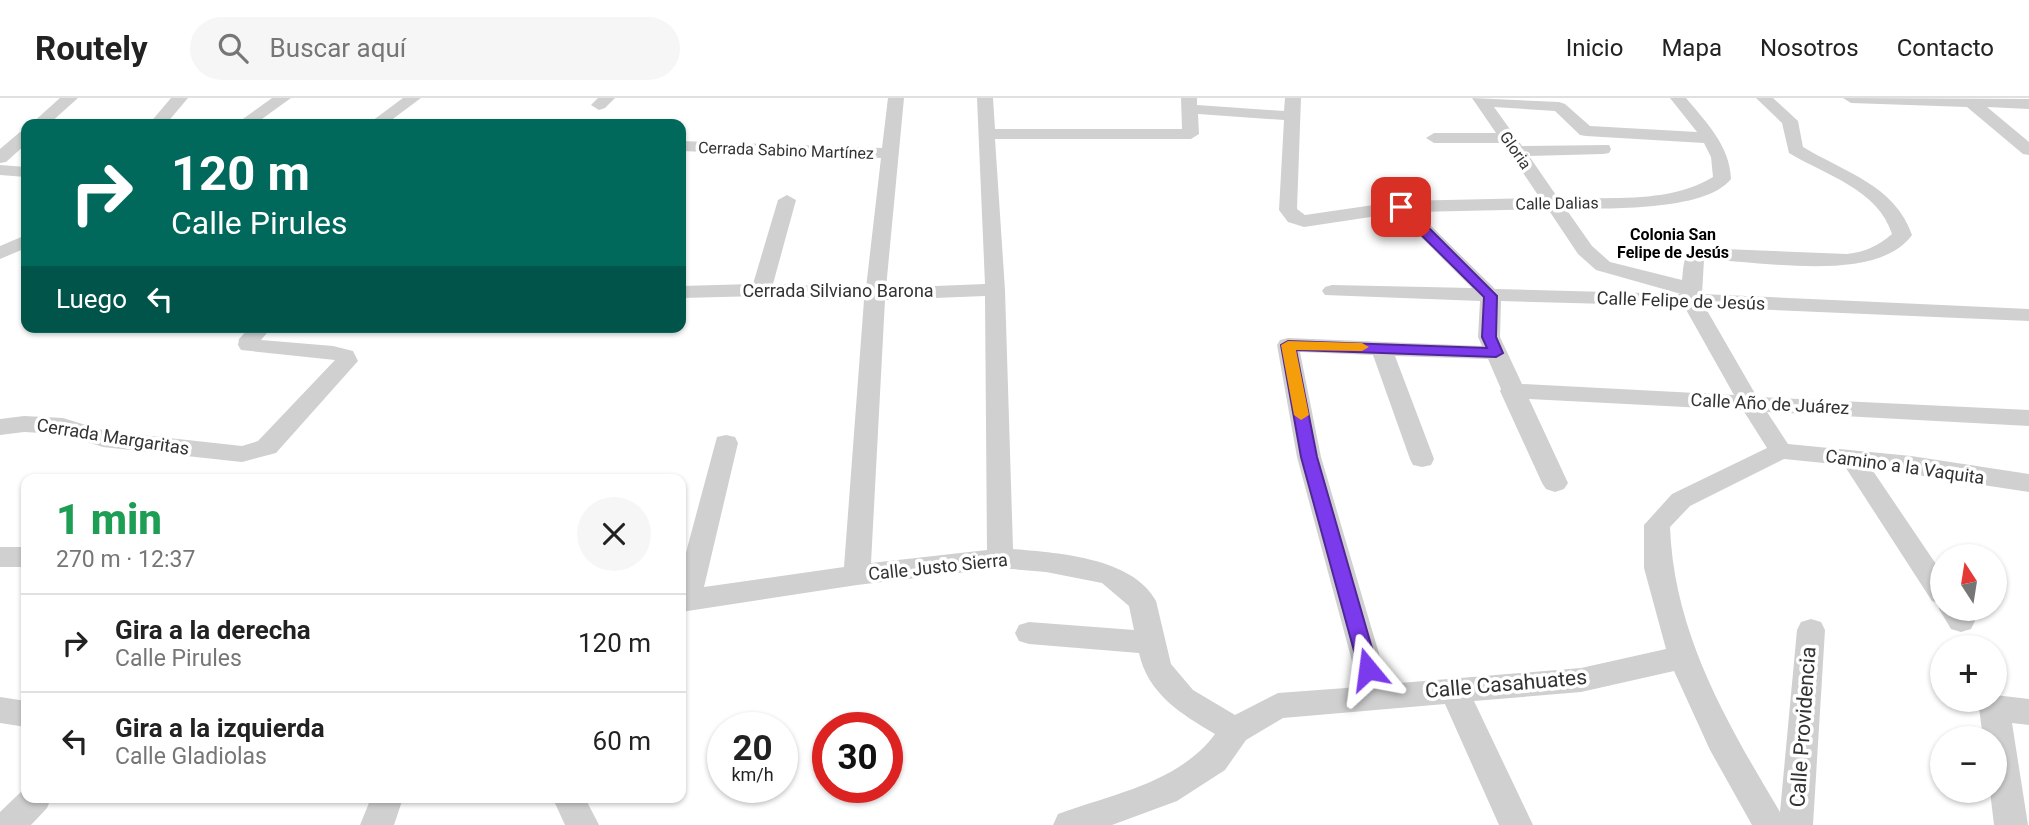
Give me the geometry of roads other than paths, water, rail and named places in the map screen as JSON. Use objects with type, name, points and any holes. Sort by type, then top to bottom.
[{"type":"street","points":[[45,119],[70,98]]},
{"type":"street","points":[[161,119],[180,98]]},
{"type":"street","points":[[252,119],[283,98]]},
{"type":"street","points":[[383,119],[413,98]]},
{"type":"street","points":[[857,575],[875,294],[896,98]]},
{"type":"street","points":[[985,98],[996,290],[1000,558]]},
{"type":"street","name":"Calle Dalias","points":[[1292,107],[1288,210],[1295,218],[1316,220],[1401,207],[1669,199],[1706,189],[1722,179],[1724,167],[1709,138],[1678,98]]},
{"type":"street","points":[[1765,98],[1790,121],[1795,149],[1876,195],[1900,225],[1902,235],[1888,248],[1869,258],[1847,260],[1699,254],[1694,258],[1692,294],[1749,402],[1781,451],[1681,500],[1657,525],[1658,568],[1683,657],[1721,741],[1770,825]]},
{"type":"street","points":[[1851,98],[2029,104]]},
{"type":"street","points":[[1481,100],[1559,107],[1586,131],[1709,138]]},
{"type":"street","name":"Gloria","points":[[1481,100],[1585,250],[1603,266],[1692,294]]},
{"type":"street","points":[[1968,100],[2029,150]]},
{"type":"street","points":[[988,134],[1191,134],[1189,104],[1292,107]]},
{"type":"street","points":[[1434,138],[1603,149]]},
{"type":"street","points":[[0,158],[21,139]]},
{"type":"street","name":"Cerrada Sabino Martínez","points":[[686,146],[892,153]]},
{"type":"street","points":[[0,170],[21,172]]},
{"type":"street","points":[[761,290],[787,200]]},
{"type":"street","points":[[1401,207],[1491,296],[1489,337],[1555,483]]},
{"type":"street","points":[[0,247],[21,241]]},
{"type":"street","points":[[0,253],[21,242]]},
{"type":"street","name":"Cerrada Silviano Barona","points":[[686,292],[761,290],[875,294],[996,290]]},
{"type":"street","name":"Calle Felipe de Jesús","points":[[1332,291],[1491,296],[1692,294],[2029,315]]},
{"type":"street","name":"Cerrada Margaritas","points":[[0,427],[24,424],[64,426],[103,439],[243,454],[267,447],[347,361],[345,356],[333,353],[249,345],[250,339],[256,333]]},
{"type":"street","points":[[1376,695],[1309,457],[1288,345],[1496,353]]},
{"type":"street","points":[[1381,347],[1422,459]]},
{"type":"street","name":"Calle Año de Juárez","points":[[1511,390],[2029,418]]},
{"type":"street","points":[[686,593],[726,443]]},
{"type":"street","name":"Camino a la Vaquita","points":[[1781,451],[1911,464],[2029,483]]},
{"type":"street","points":[[1852,459],[1930,576]]},
{"type":"street","points":[[0,557],[21,557]]},
{"type":"street","name":"Calle Justo Sierra","points":[[686,601],[857,575],[1000,558],[1045,562],[1110,575],[1142,601],[1157,669],[1182,699],[1235,731]]},
{"type":"street","name":"Calle Providencia","points":[[1796,825],[1811,630]]},
{"type":"street","points":[[1029,633],[1149,642]]},
{"type":"street","name":"Calle Casahuates","points":[[1070,825],[1166,792],[1214,760],[1235,731],[1278,706],[1376,695],[1581,680],[1683,657]]},
{"type":"street","points":[[1454,690],[1516,825]]},
{"type":"street","points":[[2011,825],[1994,708],[2029,712]]},
{"type":"street","points":[[0,710],[21,713]]},
{"type":"street","points":[[9,825],[30,803]]},
{"type":"street","points":[[377,825],[385,803]]},
{"type":"district","name":"Colonia San Felipe de Jesús","points":[[1673,243]]}]
